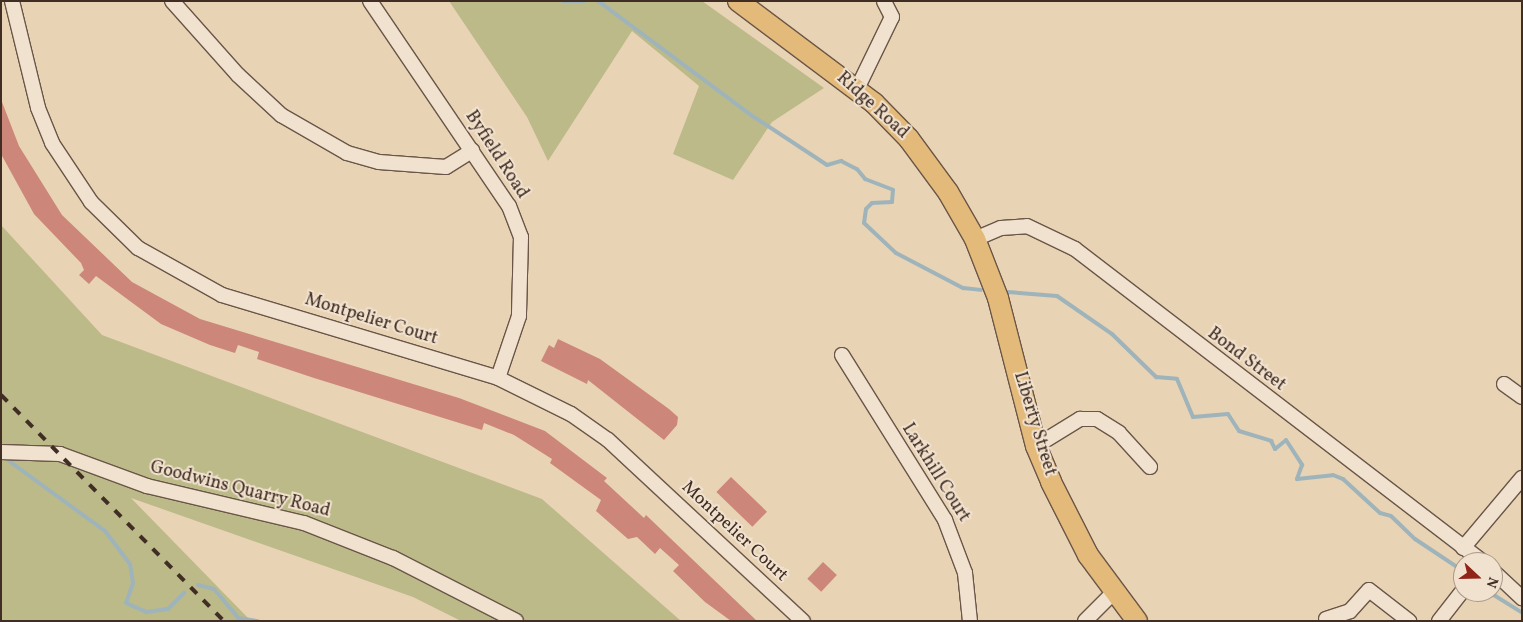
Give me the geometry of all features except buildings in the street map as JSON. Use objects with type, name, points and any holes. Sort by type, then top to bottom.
[{"type":"highway","name":"Ridge Road","points":[[738,1],[857,89],[928,162],[975,240]]},
{"type":"highway","name":"Liberty Street","points":[[975,240],[1008,330],[1036,446],[1070,523],[1114,592],[1137,621]]},
{"type":"street","name":"Montpelier Court","points":[[12,1],[38,108],[52,143],[91,202],[138,248],[222,295],[498,378],[571,414],[608,440],[803,621]]},
{"type":"street","points":[[172,1],[238,75],[281,114],[347,153],[379,162],[446,167],[472,151]]},
{"type":"street","name":"Byfield Road","points":[[370,1],[509,206],[521,237],[520,316],[498,378]]},
{"type":"street","points":[[857,89],[892,17],[884,1]]},
{"type":"street","name":"Bond Street","points":[[975,240],[1016,226],[1060,240],[1469,552]]},
{"type":"street","name":"Larkhill Court","points":[[842,355],[946,520],[966,573],[970,621]]},
{"type":"street","points":[[1504,384],[1522,397]]},
{"type":"street","points":[[1036,446],[1080,420],[1097,419],[1114,429],[1150,467]]},
{"type":"street","name":"Goodwins Quarry Road","points":[[1,452],[60,454],[148,486],[304,523],[393,558],[516,621]]},
{"type":"street","points":[[1463,548],[1522,478]]},
{"type":"street","points":[[1503,580],[1522,598]]},
{"type":"street","points":[[1326,619],[1350,610],[1369,590],[1409,621]]},
{"type":"street","points":[[1085,621],[1114,592]]},
{"type":"street","points":[[1438,621],[1453,602]]},
{"type":"shaded area","points":[[449,1],[702,1],[824,88],[772,122],[733,180],[673,154],[699,86],[632,31],[548,161],[527,117]]},
{"type":"shaded area","points":[[1,225],[102,335],[542,499],[681,621],[461,621],[413,597],[131,498],[251,621],[1,621]]},
{"type":"waterway","points":[[563,1],[584,1]]},
{"type":"waterway","points":[[598,1],[751,115],[827,165],[841,161],[857,169],[865,179],[893,190],[892,202],[872,203],[866,209],[864,223],[896,253],[963,288],[981,290]]},
{"type":"waterway","points":[[1008,292],[1057,296],[1112,334],[1156,377],[1177,379],[1193,417],[1228,414],[1239,431],[1271,441],[1275,449],[1286,440],[1302,465],[1297,479],[1333,475],[1343,479],[1380,513],[1391,516],[1415,539],[1453,564]]},
{"type":"waterway","points":[[9,461],[105,531],[130,564],[133,583],[126,603],[146,612],[168,609],[184,593]]},
{"type":"waterway","points":[[198,585],[214,589],[238,618],[258,621]]},
{"type":"waterway","points":[[1503,601],[1522,613]]},
{"type":"railway","points":[[1,395],[224,621]]}]
